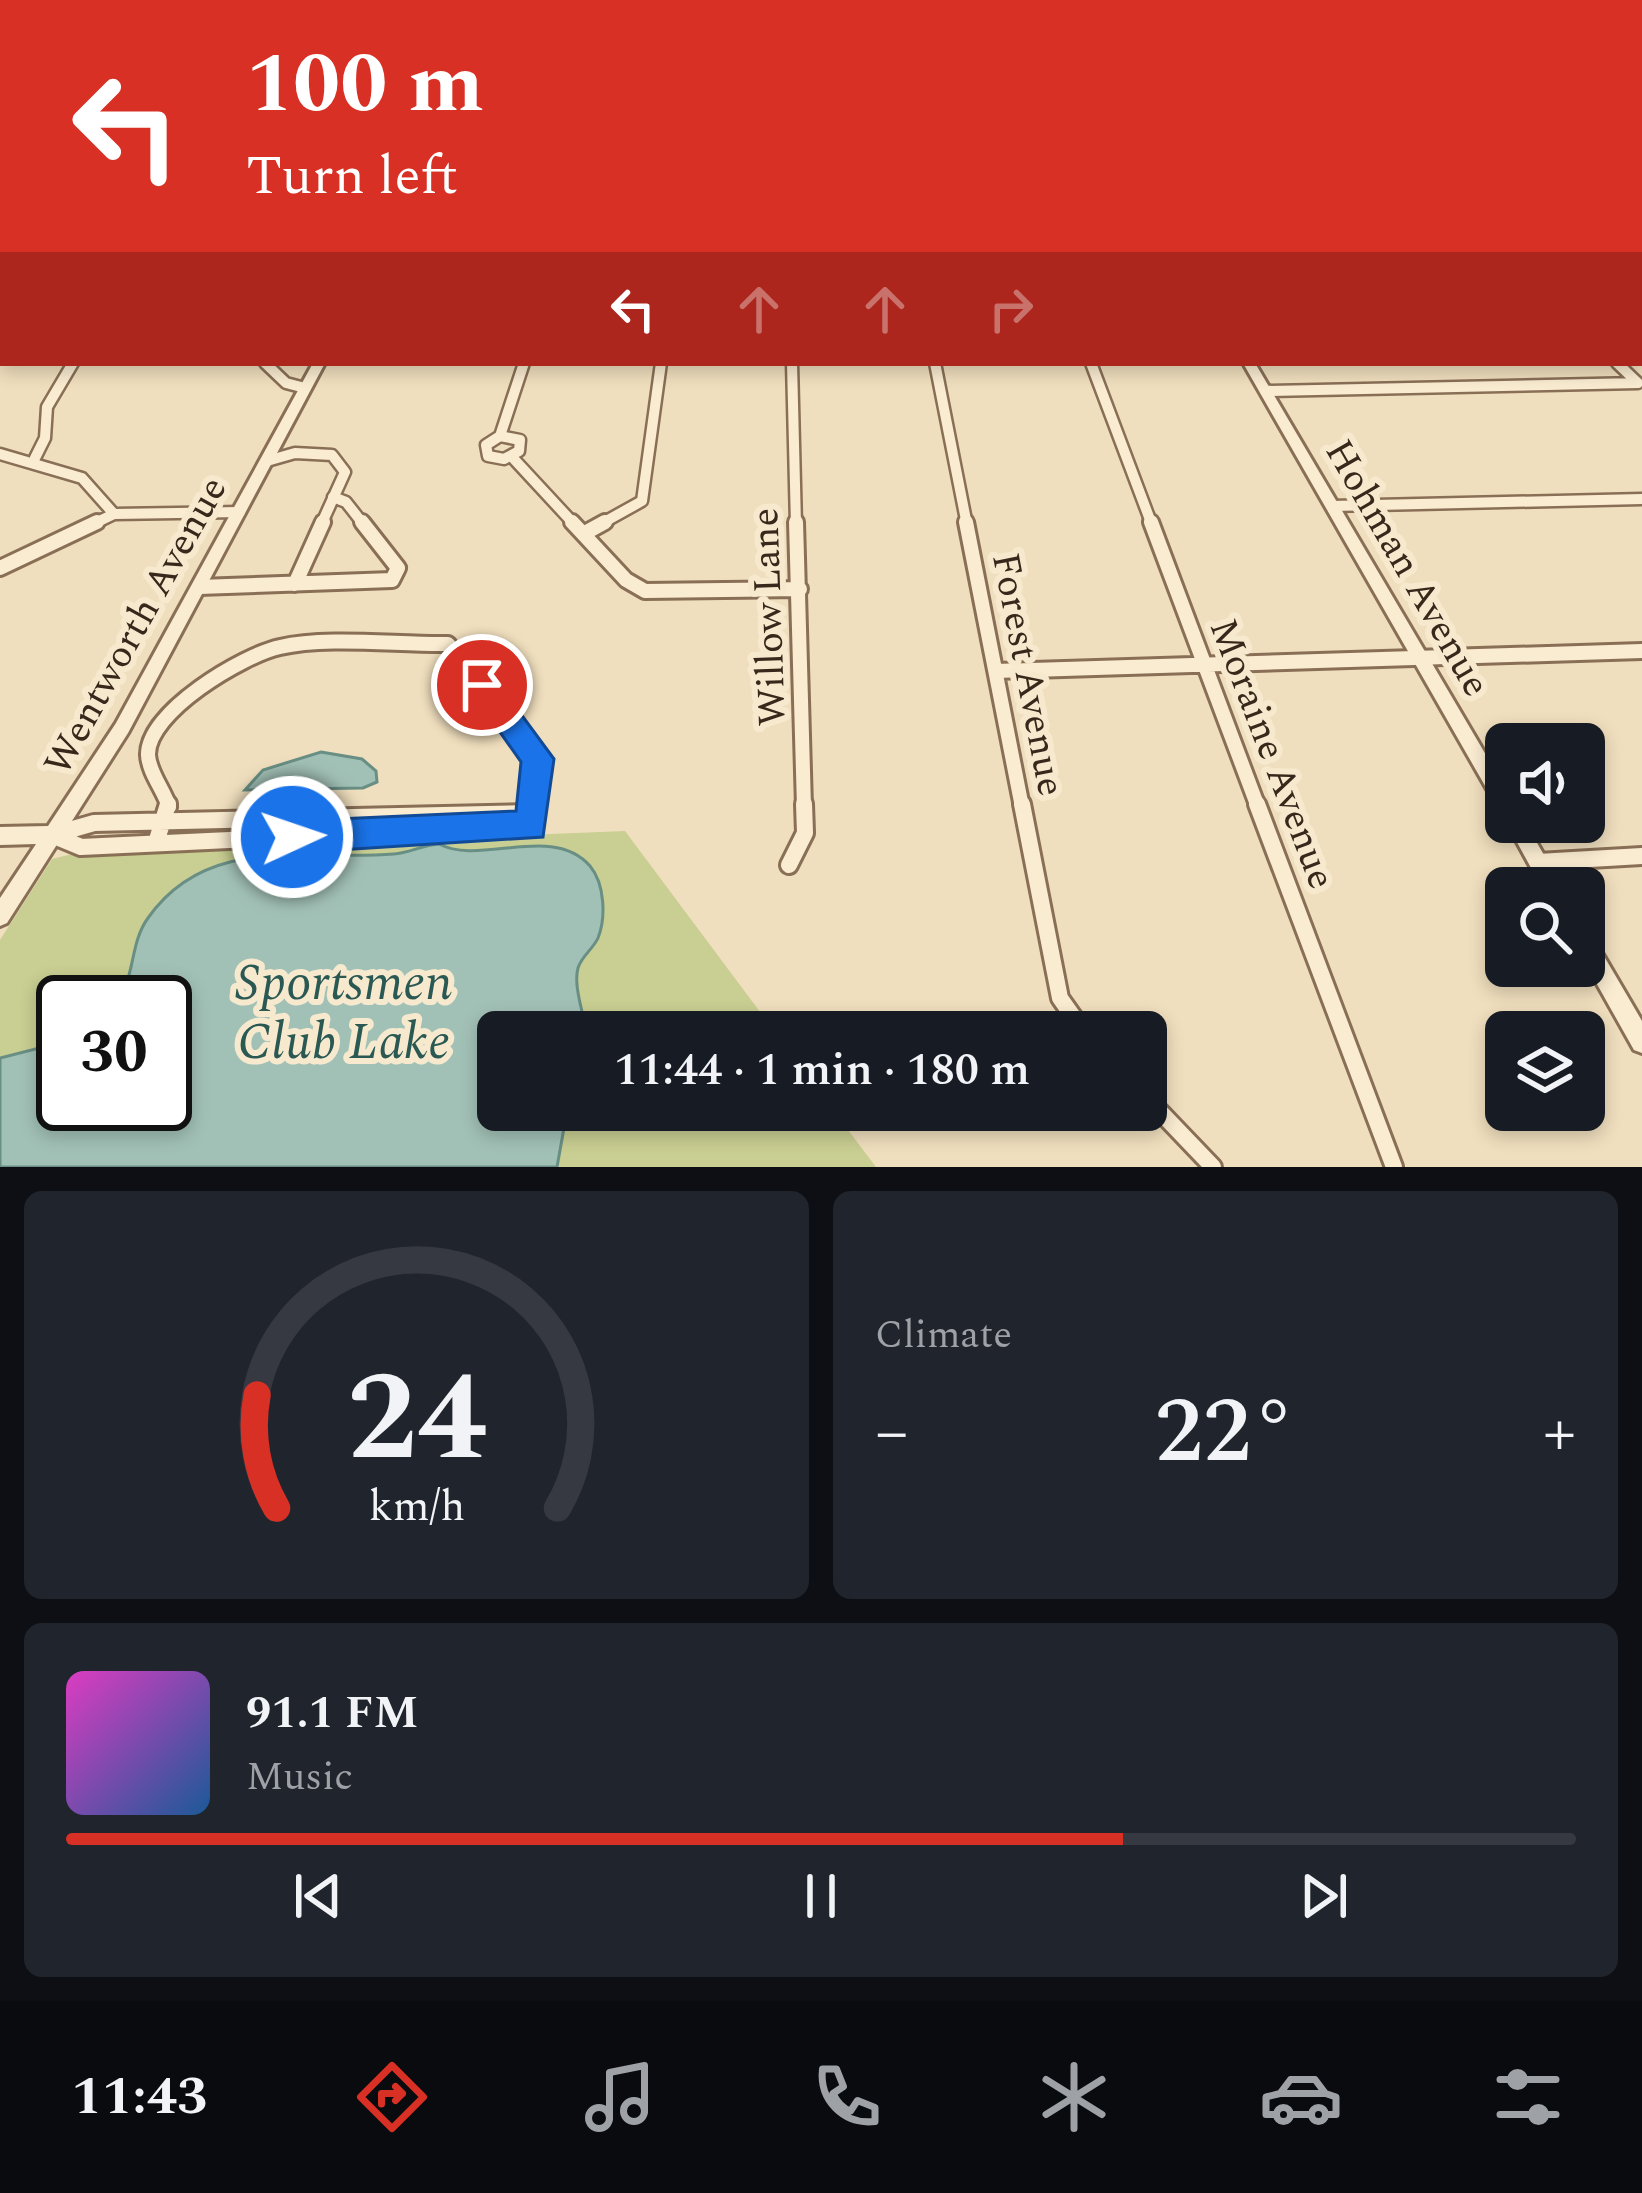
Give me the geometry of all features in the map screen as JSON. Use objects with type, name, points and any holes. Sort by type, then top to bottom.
[{"type":"street","points":[[35,458],[45,438],[47,407],[71,366]]},
{"type":"street","points":[[269,366],[286,383],[305,388]]},
{"type":"street","name":"Wentworth Avenue","points":[[0,916],[122,728],[317,366]]},
{"type":"street","points":[[500,436],[523,366]]},
{"type":"street","points":[[585,532],[642,501],[662,366]]},
{"type":"street","name":"Willow Lane","points":[[789,866],[806,833],[792,366]]},
{"type":"street","name":"Forest Avenue","points":[[936,366],[1060,998],[1069,1011]]},
{"type":"street","name":"Moraine Avenue","points":[[1092,366],[1394,1167]]},
{"type":"street","name":"Hohman Avenue","points":[[1252,366],[1485,770]]},
{"type":"street","points":[[1265,391],[1640,385]]},
{"type":"street","points":[[500,436],[520,440],[521,447],[512,456],[498,459],[485,453],[489,441],[500,436]]},
{"type":"street","points":[[274,446],[295,453],[332,454],[345,472],[295,584]]},
{"type":"street","points":[[267,461],[295,453]]},
{"type":"street","points":[[0,454],[35,458],[109,497],[114,514]]},
{"type":"street","points":[[512,456],[626,580],[645,592],[800,590]]},
{"type":"street","points":[[200,587],[392,580],[398,574],[346,502],[333,497]]},
{"type":"street","points":[[1332,506],[1642,499]]},
{"type":"street","points":[[0,568],[114,514],[240,512]]},
{"type":"street","points":[[156,843],[168,798],[147,750],[168,712],[268,650],[371,642],[442,641],[454,649],[538,759],[532,819]]},
{"type":"street","points":[[996,671],[1642,651]]},
{"type":"street","points":[[52,835],[82,847],[532,819]]},
{"type":"street","points":[[0,836],[52,835],[94,823],[532,819]]},
{"type":"street","points":[[1527,843],[1541,867]]},
{"type":"street","points":[[1538,862],[1642,856]]},
{"type":"street","points":[[1605,978],[1642,1042]]},
{"type":"street","points":[[1167,1119],[1213,1167]]},
{"type":"green space","name":"Sportsmen Club Lake","points":[[625,831],[759,1011],[477,1011],[477,1131],[849,1131],[876,1167],[0,1167],[0,940],[52,859],[76,853]]},
{"type":"water","points":[[321,752],[362,759],[376,771],[377,782],[363,788],[245,790],[263,770]]},
{"type":"water","name":"Sportsmen Club Lake","points":[[439,844],[475,851],[557,848],[590,866],[599,882],[601,930],[577,975],[582,1011],[477,1011],[477,1131],[563,1131],[557,1167],[0,1167],[0,1058],[36,1049],[36,1131],[192,1131],[192,975],[129,975],[142,928],[172,891],[229,862],[294,855],[394,854]]},
{"type":"route","points":[[292,837],[531,826],[540,775],[538,759],[482,685]]}]
